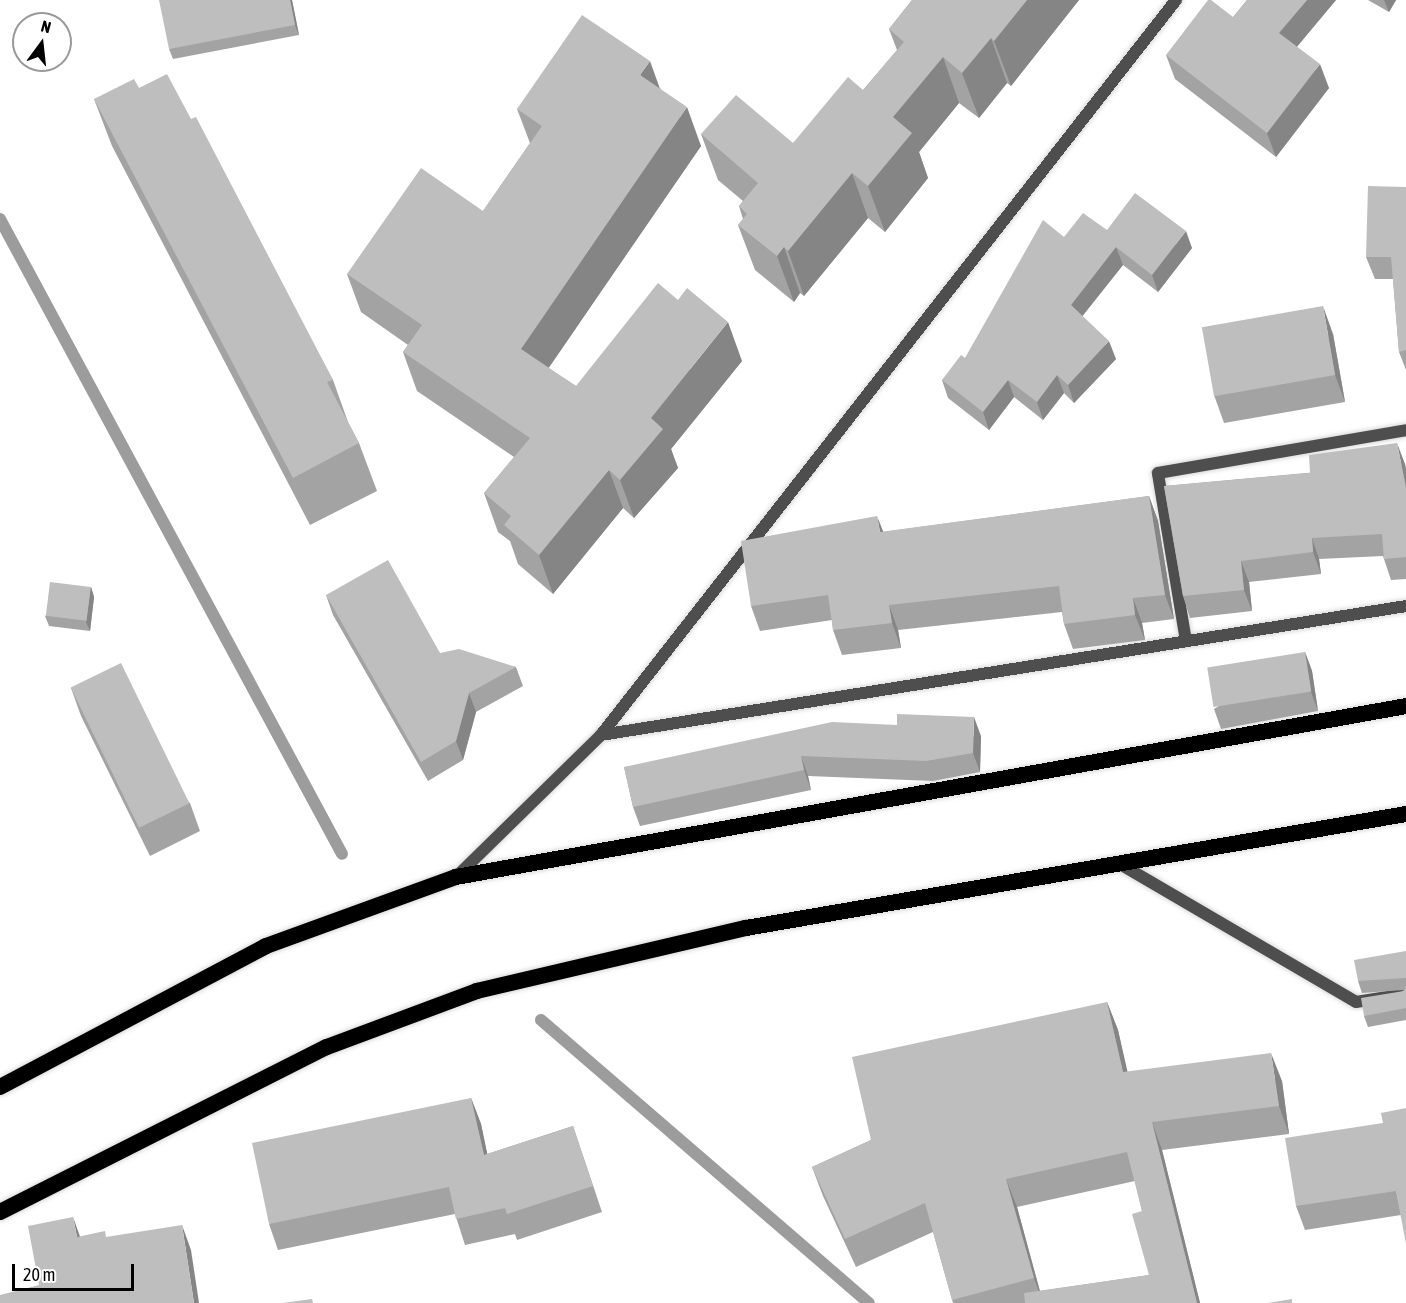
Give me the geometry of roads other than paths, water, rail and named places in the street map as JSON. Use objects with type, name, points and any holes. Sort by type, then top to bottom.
[{"type":"highway","points":[[0,1087],[266,946],[456,876],[1406,706]]},
{"type":"highway","points":[[0,1212],[327,1047],[477,991],[746,928],[1406,814]]},
{"type":"street","points":[[456,876],[601,735],[1176,0]]},
{"type":"street","points":[[1186,641],[1158,473],[1406,430]]},
{"type":"street","points":[[601,735],[1406,606]]},
{"type":"street","points":[[1120,864],[1356,1002],[1406,994]]},
{"type":"waterway","points":[[0,219],[342,854]]},
{"type":"waterway","points":[[541,1020],[869,1303]]}]
